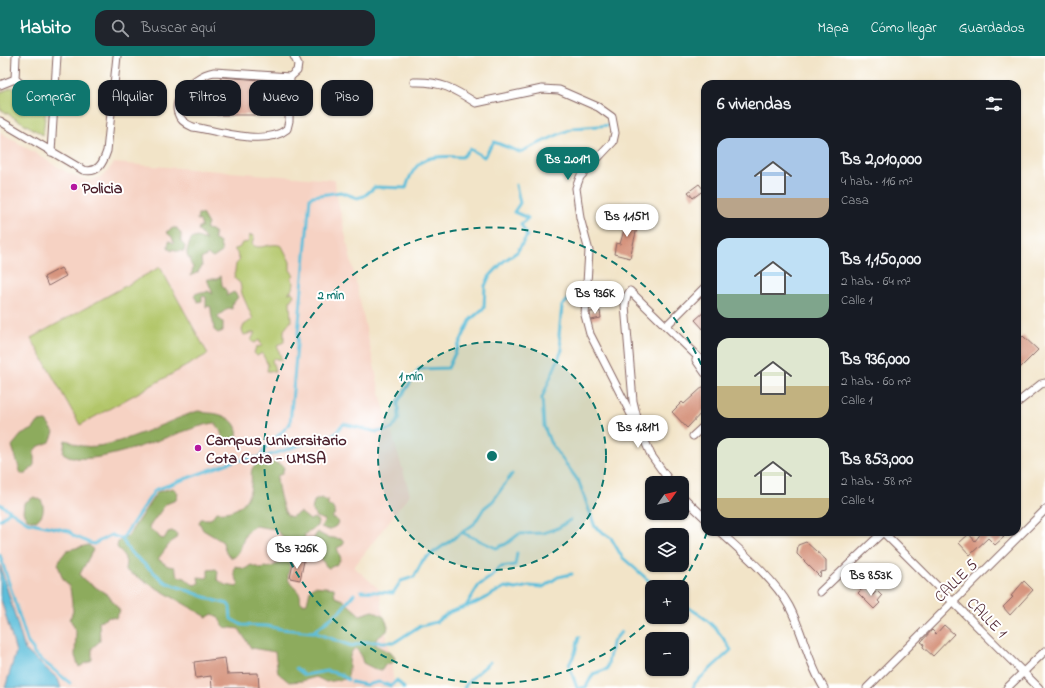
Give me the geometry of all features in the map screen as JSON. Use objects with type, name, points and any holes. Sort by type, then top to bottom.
[{"type":"street","points":[[0,85],[15,79],[16,56]]},
{"type":"street","points":[[56,80],[57,56]]},
{"type":"street","points":[[0,121],[83,170],[96,170],[104,161],[108,151],[117,56]]},
{"type":"street","points":[[290,78],[214,72],[204,74],[194,80],[180,98],[176,108],[178,116],[183,122],[193,126],[259,138],[272,138],[286,129],[289,121],[290,78],[297,71],[298,64],[294,56]]},
{"type":"street","points":[[414,82],[432,81],[454,89],[476,103],[542,89],[559,90],[598,107],[612,117],[615,133],[613,142],[580,177],[576,188],[580,218],[589,251],[585,315],[590,334],[651,455],[666,476]]},
{"type":"street","points":[[51,152],[55,116]]},
{"type":"street","points":[[642,436],[633,401],[625,305],[630,291],[701,360]]},
{"type":"street","points":[[666,326],[701,291]]},
{"type":"street","points":[[687,346],[701,367]]},
{"type":"street","points":[[1021,400],[1040,384],[1045,383]]},
{"type":"street","points":[[693,436],[701,428]]},
{"type":"street","points":[[689,503],[701,514]]},
{"type":"street","name":"CALLE 5","points":[[1021,534],[1045,510]]},
{"type":"street","points":[[724,536],[755,564],[788,604],[811,664],[824,688]]},
{"type":"street","points":[[820,592],[879,536]]},
{"type":"street","name":"CALLE 1","points":[[887,536],[1039,688]]},
{"type":"street","name":"CALLE 5","points":[[867,688],[1019,536]]},
{"type":"street","points":[[1007,688],[1045,651]]},
{"type":"shaded area","name":"Campus Universitario Cota Cota - UMSA","points":[[0,132],[68,173],[89,181],[103,176],[114,163],[335,180],[336,192],[382,401],[410,494],[354,567],[379,589],[395,688],[0,688]]},
{"type":"green space","points":[[12,87],[12,116],[45,116],[43,135],[0,109],[0,93]]},
{"type":"green space","points":[[198,214],[202,214],[208,224],[206,229],[215,233],[214,239],[220,243],[222,252],[213,258],[208,255],[201,259],[202,266],[198,272],[191,276],[193,268],[190,262],[191,258],[189,259],[187,251],[191,239],[197,237],[206,240],[198,230],[199,227],[202,227],[200,221],[197,220]]},
{"type":"green space","points":[[173,228],[177,228],[181,234],[181,242],[185,246],[184,251],[176,251],[174,249],[171,251],[168,247],[169,241],[174,243],[172,237],[166,232]]},
{"type":"green space","points":[[252,235],[254,238],[252,244],[255,246],[282,246],[290,262],[290,270],[294,275],[291,278],[294,283],[293,289],[288,293],[292,292],[294,295],[290,301],[291,321],[284,330],[284,342],[277,345],[282,361],[274,358],[272,360],[275,371],[267,371],[268,365],[262,353],[257,356],[254,353],[256,347],[262,346],[259,340],[255,343],[251,341],[255,332],[244,335],[242,330],[244,325],[253,319],[242,294],[240,283],[234,278],[236,264],[240,260],[234,249],[239,248],[242,243],[249,242],[249,236]]},
{"type":"green space","points":[[160,267],[208,354],[80,425],[31,338]]},
{"type":"green space","points":[[221,276],[222,285],[227,292],[226,296],[234,292],[238,297],[232,305],[232,309],[228,308],[217,317],[223,322],[223,331],[218,333],[214,330],[210,306],[206,307],[206,297],[202,296],[202,301],[198,302],[194,296],[195,294],[208,291],[213,294],[207,279],[217,279]]},
{"type":"green space","points":[[198,411],[218,414],[233,422],[236,426],[237,437],[232,443],[225,444],[220,430],[214,423],[136,448],[94,458],[76,458],[63,453],[65,440],[81,446],[109,444],[140,434]]},
{"type":"green space","points":[[46,421],[54,432],[50,442],[37,447],[34,451],[34,465],[26,474],[21,474],[12,446],[21,435],[33,429],[38,422]]},
{"type":"green space","points":[[266,460],[282,465],[284,468],[282,474],[277,476],[277,480],[282,502],[287,515],[291,517],[300,512],[310,520],[314,518],[318,521],[317,526],[305,534],[304,540],[310,551],[305,554],[275,529],[255,526],[247,532],[237,555],[233,558],[226,552],[223,542],[203,530],[199,522],[201,519],[211,519],[216,512],[229,511],[240,506],[250,492],[253,467],[257,463]]},
{"type":"green space","points":[[173,488],[178,493],[176,500],[166,504],[149,527],[160,538],[164,539],[168,532],[172,531],[177,534],[176,539],[171,542],[158,559],[168,566],[174,567],[178,576],[185,578],[192,584],[196,585],[199,583],[198,577],[206,578],[208,577],[208,570],[216,569],[218,571],[217,579],[225,585],[237,587],[239,584],[234,574],[235,566],[245,569],[251,565],[262,569],[264,567],[267,568],[284,561],[288,561],[290,567],[288,579],[299,593],[303,604],[307,603],[310,590],[314,586],[334,588],[335,597],[343,600],[360,615],[373,611],[384,617],[388,626],[387,631],[376,639],[376,645],[391,653],[395,658],[394,662],[385,665],[382,670],[377,670],[363,663],[360,653],[355,648],[352,651],[347,679],[326,682],[316,677],[302,681],[289,682],[278,673],[275,652],[251,648],[239,629],[224,627],[218,617],[213,614],[207,617],[125,570],[126,562],[124,556],[117,547],[118,542],[128,536],[157,492]]},
{"type":"green space","points":[[34,497],[41,500],[43,506],[42,514],[36,521],[27,519],[23,512],[24,503]]},
{"type":"green space","points":[[321,498],[328,501],[328,506],[332,506],[335,513],[332,518],[336,519],[338,522],[336,526],[329,530],[321,527],[325,520],[316,517],[312,510],[314,501]]},
{"type":"green space","points":[[317,532],[326,537],[341,539],[344,543],[337,548],[341,559],[336,565],[329,568],[326,566],[314,548],[312,542]]},
{"type":"green space","points":[[89,545],[93,550],[80,574],[81,578],[108,595],[120,611],[116,618],[109,617],[99,622],[100,641],[92,648],[92,660],[79,667],[75,656],[76,631],[70,619],[73,611],[70,588],[62,577],[58,565],[60,559],[67,550]]},
{"type":"water","points":[[0,565],[25,650],[58,679],[61,688],[5,688],[16,652],[0,596]]},
{"type":"building","points":[[221,77],[262,80],[249,80],[249,115],[241,115],[241,80],[221,80]]},
{"type":"building","points":[[699,184],[701,186],[701,192],[693,198],[688,192]]},
{"type":"building","points":[[628,216],[639,219],[630,258],[614,254],[616,243],[620,244]]},
{"type":"building","points":[[61,268],[66,276],[48,286],[44,277]]},
{"type":"building","points":[[600,311],[601,318],[591,320],[590,312]]},
{"type":"building","points":[[701,315],[701,327],[695,320]]},
{"type":"building","points":[[1023,336],[1038,350],[1021,367],[1021,338]]},
{"type":"building","points":[[701,389],[701,413],[687,428],[672,412],[682,402],[684,404]]},
{"type":"building","points":[[967,536],[971,536],[975,541],[979,536],[1004,537],[995,545],[988,538],[970,555],[959,543]]},
{"type":"building","points":[[806,542],[826,560],[826,571],[821,572],[820,577],[797,554],[798,545]]},
{"type":"building","points":[[294,559],[304,561],[300,580],[290,578]]},
{"type":"building","points":[[1024,581],[1033,590],[1010,615],[1003,607],[1013,597],[1011,596]]},
{"type":"building","points":[[865,586],[873,595],[877,591],[882,596],[878,601],[880,603],[874,609],[858,593]]},
{"type":"building","points":[[944,625],[954,634],[933,656],[923,647],[924,644],[921,642],[932,630],[936,634]]},
{"type":"building","points":[[225,658],[227,674],[258,673],[259,688],[212,688],[211,676],[196,678],[194,662]]},
{"type":"waterway","points":[[260,457],[267,446],[290,424],[310,198],[313,196],[341,192],[357,198],[364,196],[375,187],[406,188],[414,169],[426,160],[433,157],[462,157],[470,149],[484,157],[494,142],[520,152],[573,128],[611,125]]},
{"type":"waterway","points":[[122,539],[155,490],[234,461],[267,456],[337,433],[340,427],[344,424],[377,432],[392,429],[399,419],[398,402],[419,369],[448,368],[471,319],[484,308],[485,286],[489,277],[504,261],[517,252],[527,236],[521,224],[528,218],[514,212],[520,203],[516,185]]},
{"type":"waterway","points":[[571,297],[562,306],[559,335],[562,350],[542,398],[544,426],[550,442],[579,482],[595,527],[611,538],[622,557],[648,580]]},
{"type":"waterway","points":[[361,591],[393,593],[401,581],[414,577],[423,560],[474,524],[484,508],[493,501],[512,474]]},
{"type":"waterway","points":[[0,504],[27,522],[69,531],[74,536],[90,543],[94,544],[111,535],[122,539],[129,551],[165,582],[228,604],[230,607],[231,619],[242,625],[267,626],[313,632],[352,646],[365,642],[395,642],[418,627],[436,622],[450,612],[476,603],[505,587],[516,589],[529,586],[543,587],[558,577],[572,574]]},
{"type":"waterway","points":[[0,520],[10,511]]},
{"type":"waterway","points":[[463,533],[496,548],[506,544],[519,534],[543,533],[558,528],[570,520]]},
{"type":"waterway","points":[[466,606],[479,585],[492,576],[500,567],[515,565],[517,553]]},
{"type":"waterway","points":[[0,555],[28,643],[33,649],[34,654],[70,683]]},
{"type":"waterway","points":[[313,632],[340,611],[354,594]]},
{"type":"waterway","points":[[689,608],[698,613],[716,629],[731,650],[695,683],[693,688]]},
{"type":"waterway","points":[[580,688],[586,687],[593,674],[607,669],[612,643],[621,632]]},
{"type":"waterway","points":[[577,688],[569,665],[575,653],[579,637]]},
{"type":"waterway","points":[[464,688],[472,677],[490,662]]},
{"type":"waterway","points":[[296,668],[305,675],[327,671],[340,674],[348,680]]},
{"type":"waterway","points":[[352,682],[366,685],[379,682],[391,686],[397,680],[404,688]]},
{"type":"place","name":"Policia","points":[[74,187]]},
{"type":"place","name":"Campus Universitario Cota Cota - UMSA","points":[[198,448]]}]
